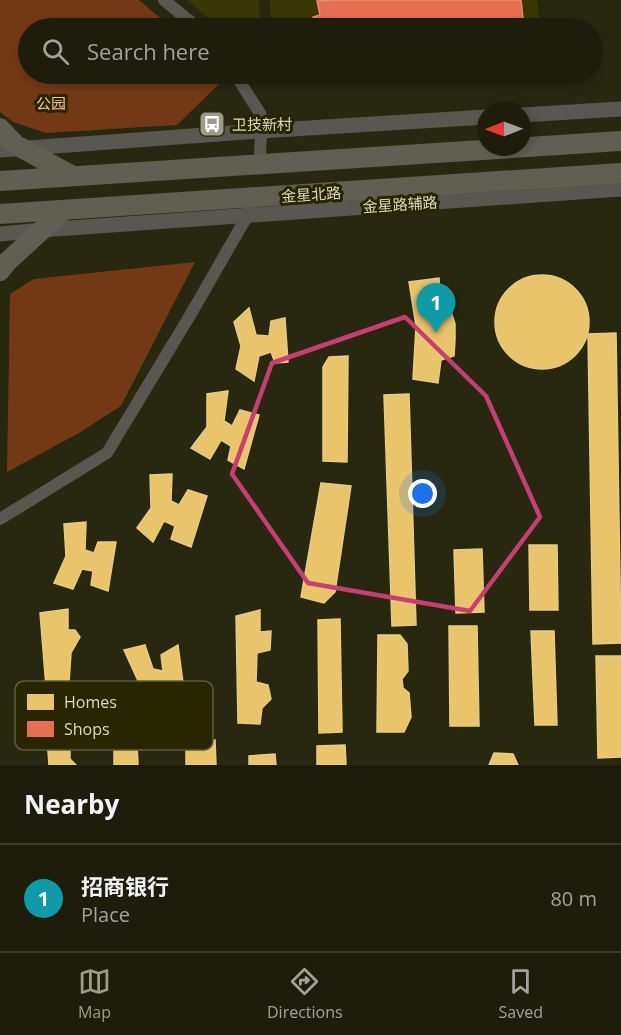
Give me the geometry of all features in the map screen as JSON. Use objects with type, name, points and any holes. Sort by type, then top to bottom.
[{"type":"main road","points":[[0,128],[16,145],[73,176]]},
{"type":"main road","points":[[0,181],[621,141]]},
{"type":"main road","name":"金星北路","points":[[0,214],[621,173]]},
{"type":"main road","points":[[0,271],[64,210]]},
{"type":"street","points":[[164,0],[186,18]]},
{"type":"street","points":[[241,84],[261,115],[260,164]]},
{"type":"street","points":[[531,114],[621,109]]},
{"type":"street","points":[[0,150],[477,118]]},
{"type":"street","name":"金星路辅路","points":[[0,234],[621,189]]},
{"type":"street","points":[[0,519],[107,453],[192,312],[257,197]]},
{"type":"highlighted area","points":[[405,317],[486,396],[540,517],[470,611],[308,583],[232,474],[272,363]]},
{"type":"shaded area","points":[[187,0],[259,0],[260,18],[208,18]]},
{"type":"shaded area","points":[[270,0],[537,0],[539,18],[271,18]]},
{"type":"green space","name":"公园","points":[[0,0],[139,0],[160,18],[18,18],[18,84],[219,84],[177,125],[46,133],[13,122],[0,112]]},
{"type":"green space","points":[[195,262],[121,406],[79,433],[7,472],[10,294],[34,279]]},
{"type":"building: Homes","points":[[542,275],[560,279],[575,289],[585,304],[589,322],[585,340],[575,355],[560,365],[542,369],[524,365],[509,355],[499,340],[495,322],[499,304],[509,289],[524,279]]},
{"type":"building: Homes","points":[[439,278],[441,312],[451,311],[455,324],[455,339],[454,356],[441,360],[438,383],[413,379],[416,326],[409,282]]},
{"type":"building: Homes","points":[[249,308],[256,335],[269,336],[271,321],[285,318],[288,362],[275,363],[271,352],[259,356],[254,381],[236,369],[241,346],[234,322]]},
{"type":"building: Homes","points":[[616,333],[621,643],[593,644],[588,334]]},
{"type":"building: Homes","points":[[348,356],[347,462],[323,461],[323,367],[329,357]]},
{"type":"building: Homes","points":[[228,391],[224,421],[232,426],[240,410],[259,415],[244,469],[228,460],[231,446],[221,440],[210,459],[191,448],[207,427],[207,394]]},
{"type":"building: Homes","points":[[409,394],[416,625],[392,626],[384,395]]},
{"type":"building: Homes","points":[[172,474],[171,501],[179,505],[188,490],[207,496],[191,547],[171,539],[175,526],[164,521],[153,542],[137,528],[151,508],[150,475]]},
{"type":"building: Homes","points":[[321,483],[351,486],[335,592],[324,603],[301,597]]},
{"type":"building: Homes","points":[[86,522],[85,550],[94,553],[98,542],[116,542],[108,591],[91,585],[93,571],[82,569],[73,589],[54,583],[66,556],[64,524]]},
{"type":"building: Homes","points":[[529,545],[557,545],[558,610],[530,610]]},
{"type":"building: Homes","points":[[482,549],[484,612],[456,613],[454,550]]},
{"type":"building: Homes","points":[[68,609],[68,630],[75,630],[80,637],[71,653],[69,681],[46,681],[40,613]]},
{"type":"building: Homes","points":[[260,610],[260,632],[271,631],[270,650],[257,653],[256,682],[268,685],[271,699],[262,708],[260,724],[238,723],[236,616]]},
{"type":"building: Homes","points":[[340,619],[342,732],[319,733],[318,620]]},
{"type":"building: Homes","points":[[449,626],[477,626],[479,726],[450,726]]},
{"type":"building: Homes","points":[[531,631],[554,631],[557,725],[535,725]]},
{"type":"building: Homes","points":[[378,635],[400,635],[407,644],[408,671],[402,679],[403,688],[409,693],[411,717],[404,732],[377,732]]},
{"type":"building: Homes","points":[[145,645],[153,669],[163,671],[161,655],[178,645],[183,681],[138,681],[124,650]]},
{"type":"building: Homes","points":[[596,656],[621,656],[621,757],[598,758]]},
{"type":"building: Homes","points":[[213,740],[215,740],[216,765],[186,765],[186,750],[213,750]]},
{"type":"building: Homes","points":[[345,745],[346,765],[317,765],[317,746]]},
{"type":"building: Homes","points":[[70,750],[70,759],[76,765],[49,765],[48,751]]},
{"type":"building: Homes","points":[[114,750],[137,750],[138,765],[114,765]]},
{"type":"building: Homes","points":[[494,753],[513,754],[518,765],[489,765]]},
{"type":"building: Homes","points":[[275,754],[276,765],[249,765],[249,756]]},
{"type":"building: Shops","points":[[521,0],[523,18],[313,18],[320,15],[317,1]]},
{"type":"place","name":"卫技新村","points":[[212,124]]},
{"type":"place","name":"招商银行","points":[[436,333]]}]
